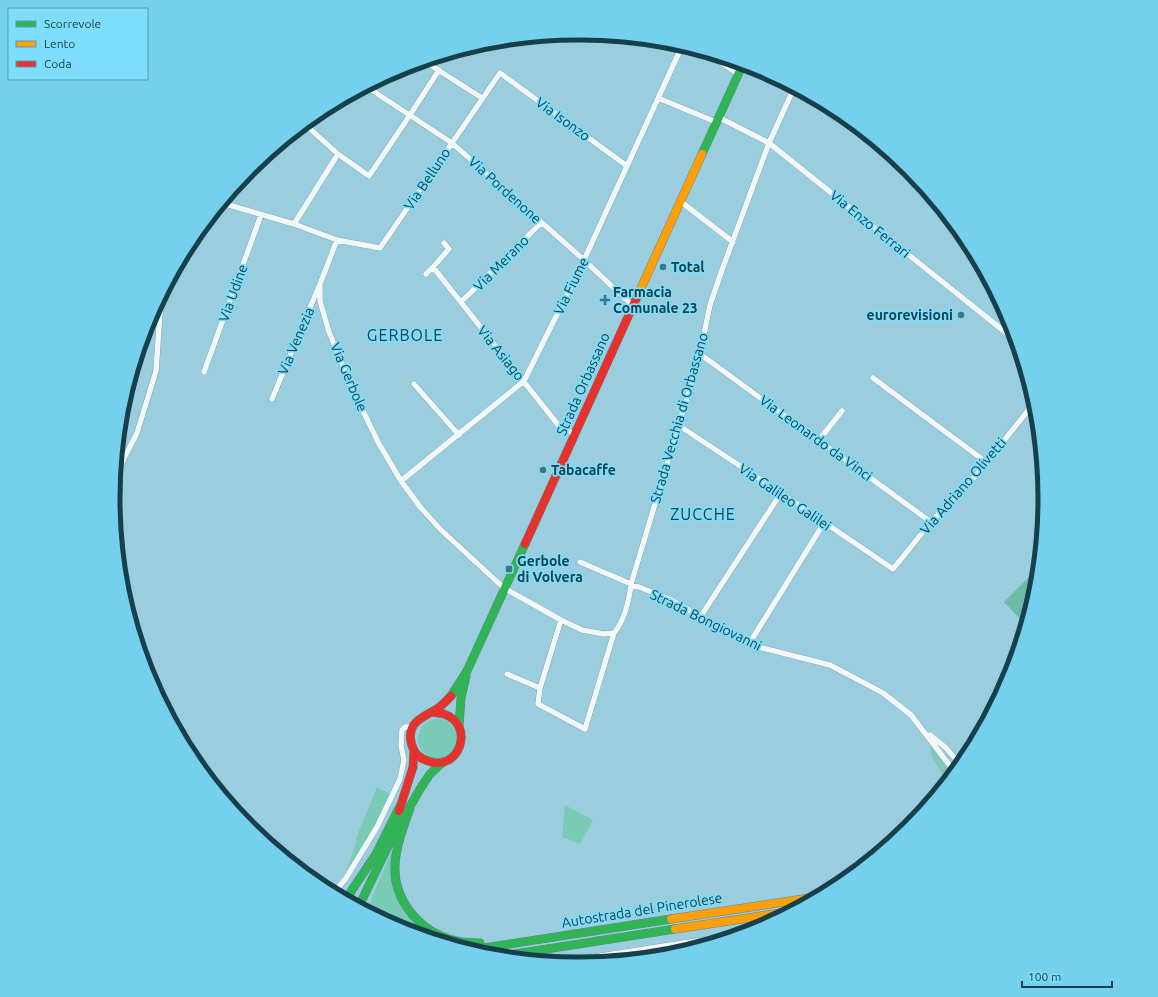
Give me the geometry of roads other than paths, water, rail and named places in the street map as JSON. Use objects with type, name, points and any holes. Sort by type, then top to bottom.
[{"type":"main road","name":"Strada Orbassano","points":[[392,838],[400,806],[413,767],[414,750],[411,738],[413,727],[424,715],[432,712],[449,698],[467,671],[740,70]]},
{"type":"main road","name":"Strada Orbassano","points":[[361,902],[392,838],[420,789],[430,774],[443,762],[450,759],[459,748],[462,741],[459,726],[461,698],[467,671]]},
{"type":"main road","points":[[432,712],[451,716],[459,726]]},
{"type":"main road","points":[[414,750],[419,757],[426,761],[434,763],[443,762]]},
{"type":"main road","points":[[349,895],[371,863],[388,833],[400,806]]},
{"type":"main road","points":[[410,808],[396,858],[395,873],[397,885],[407,908],[415,918],[437,934]]},
{"type":"main road","name":"Autostrada del Pinerolese","points":[[487,947],[802,899]]},
{"type":"main road","name":"Autostrada del Pinerolese","points":[[522,953],[771,915]]},
{"type":"main road","points":[[472,944],[544,938]]},
{"type":"main road","points":[[531,954],[553,949]]},
{"type":"street","name":"Via Fiume","points":[[401,481],[524,381],[584,260],[679,52]]},
{"type":"street","points":[[721,62],[738,74]]},
{"type":"street","points":[[430,65],[482,98]]},
{"type":"street","points":[[309,128],[338,154],[369,176],[439,70]]},
{"type":"street","name":"Via Belluno","points":[[337,240],[380,248],[500,73]]},
{"type":"street","name":"Via Isonzo","points":[[500,73],[627,166]]},
{"type":"street","name":"Via Pordenone","points":[[371,90],[452,143],[584,260],[632,306]]},
{"type":"street","name":"Strada Vecchia di Orbassano","points":[[540,688],[538,704],[585,729],[614,634],[619,627],[625,609],[700,354],[710,305],[769,143],[792,92]]},
{"type":"street","name":"Via Enzo Ferrari","points":[[658,98],[717,119],[769,143],[1007,333]]},
{"type":"street","points":[[294,224],[338,154]]},
{"type":"street","points":[[680,201],[733,242]]},
{"type":"street","points":[[226,205],[294,224],[337,240]]},
{"type":"street","name":"Via Udine","points":[[204,372],[261,215]]},
{"type":"street","name":"Via Merano","points":[[461,302],[541,223]]},
{"type":"street","name":"Via Gerbole","points":[[337,240],[320,284],[320,301],[329,332],[353,390],[378,442],[401,481],[421,508],[441,530],[504,588],[582,630],[604,634],[614,634]]},
{"type":"street","points":[[426,274],[449,249],[444,243]]},
{"type":"street","name":"Via Asiago","points":[[433,267],[559,426],[574,434]]},
{"type":"street","name":"Via Venezia","points":[[272,398],[320,284]]},
{"type":"street","points":[[122,464],[138,433],[156,371],[160,313]]},
{"type":"street","name":"Via Leonardo da Vinci","points":[[700,354],[931,522]]},
{"type":"street","points":[[873,378],[986,462]]},
{"type":"street","points":[[414,384],[459,435]]},
{"type":"street","name":"Via Adriano Olivetti","points":[[892,569],[931,522],[986,462],[1029,408]]},
{"type":"street","points":[[819,440],[842,411]]},
{"type":"street","name":"Via Galileo Galilei","points":[[678,425],[892,569]]},
{"type":"street","points":[[701,616],[780,493]]},
{"type":"street","points":[[749,644],[824,523]]},
{"type":"street","name":"Strada Bongiovanni","points":[[580,562],[631,585],[669,599],[749,644],[830,665],[854,677],[883,693],[910,714],[925,731],[951,767]]},
{"type":"street","points":[[507,674],[540,688],[561,620]]},
{"type":"street","points":[[338,888],[346,878],[377,827],[400,779],[404,760],[401,746],[402,730],[405,727],[413,727]]},
{"type":"street","points":[[925,731],[946,748],[956,759]]},
{"type":"street","points":[[598,956],[700,940]]},
{"type":"place","name":"Total","points":[[663,267]]},
{"type":"place","name":"Farmacia Comunale 23","points":[[605,300]]},
{"type":"place","name":"eurorevisioni","points":[[961,315]]},
{"type":"place","name":"Tabacaffe","points":[[543,470]]},
{"type":"place","name":"Gerbole di Volvera","points":[[509,569]]},
{"type":"district","name":"GERBOLE","points":[[405,335]]},
{"type":"district","name":"ZUCCHE","points":[[703,514]]}]
